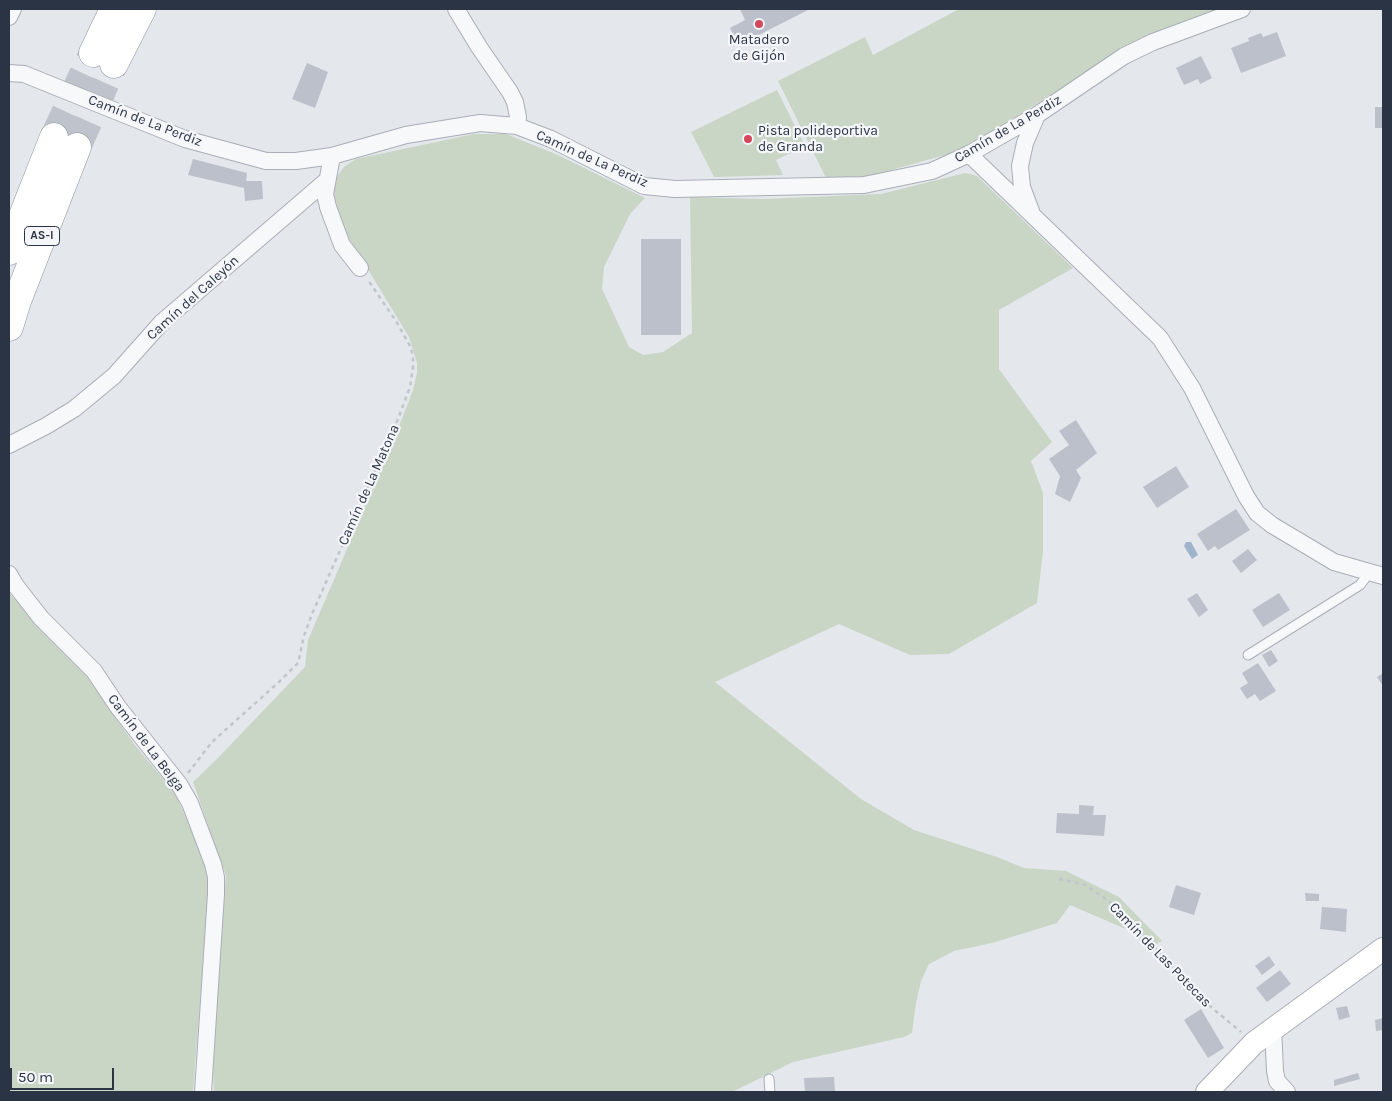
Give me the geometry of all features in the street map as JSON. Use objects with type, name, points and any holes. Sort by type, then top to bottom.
[{"type":"highway","points":[[114,9],[104,58],[142,9]]},
{"type":"highway","name":"AS-I","points":[[9,251],[66,142],[9,327]]},
{"type":"street","points":[[9,17],[13,9]]},
{"type":"street","points":[[456,9],[512,97],[518,118],[517,126]]},
{"type":"street","name":"Camín de La Perdiz","points":[[9,73],[24,74],[185,139],[266,161],[296,161],[332,156],[406,135],[480,123],[517,126],[551,139],[644,186],[675,189],[864,185],[932,171],[969,154],[1037,115],[1124,56],[1153,42],[1242,9]]},
{"type":"street","points":[[1034,218],[1027,205],[1022,187],[1020,166],[1025,143],[1037,115]]},
{"type":"street","points":[[969,154],[1160,338],[1192,388],[1246,496],[1257,513],[1272,526],[1334,562],[1376,574]]},
{"type":"street","points":[[332,156],[326,181],[325,194],[328,207],[342,245],[360,268]]},
{"type":"street","name":"Camín del Caleyón","points":[[9,445],[46,426],[74,408],[114,376],[162,322],[326,181]]},
{"type":"street","name":"Camín de La Belga","points":[[9,574],[41,618],[94,671],[118,708],[179,784],[190,803],[213,864],[216,878],[203,1092]]},
{"type":"street","points":[[1207,1092],[1254,1043],[1273,1027],[1383,949]]},
{"type":"street","points":[[1273,1027],[1277,1081],[1287,1092]]},
{"type":"lane","points":[[1248,655],[1376,574]]},
{"type":"lane","points":[[769,1079],[770,1092]]},
{"type":"path","name":"Camín de La Matona","points":[[179,784],[212,742],[298,663],[304,636],[312,614],[398,419],[410,387],[413,367],[410,346],[396,321],[360,268]]},
{"type":"path","name":"Camín de Las Potecas","points":[[1059,879],[1086,885],[1114,905],[1212,1008],[1254,1043]]},
{"type":"green space","points":[[959,9],[1223,9],[1076,79],[963,150],[870,176],[826,178],[778,81],[865,37],[873,55]]},
{"type":"green space","name":"Pista polideportiva de Granda","points":[[777,90],[805,146],[776,160],[783,175],[714,177],[691,132]]},
{"type":"green space","points":[[474,134],[506,134],[558,155],[645,198],[630,214],[604,267],[602,289],[629,347],[643,355],[663,352],[692,333],[690,197],[765,199],[881,194],[965,173],[977,176],[1073,268],[999,310],[999,369],[1052,442],[1031,461],[1043,493],[1043,551],[1037,603],[949,654],[910,655],[839,624],[715,682],[861,799],[914,830],[997,857],[1024,868],[1066,871],[1119,897],[1162,941],[1148,948],[1133,932],[1070,905],[1057,923],[992,943],[954,951],[929,964],[921,981],[912,1033],[904,1037],[793,1062],[732,1092],[214,1092],[212,1045],[226,876],[193,782],[305,667],[308,640],[393,442],[413,390],[417,373],[417,363],[409,337],[344,230],[335,199],[334,187],[338,175],[345,166],[356,159]]},
{"type":"green space","points":[[9,593],[83,671],[134,744],[176,795],[206,865],[208,898],[193,1092],[9,1092]]},
{"type":"water","points":[[1186,542],[1191,542],[1198,555],[1192,559],[1184,546]]},
{"type":"building","name":"Matadero de Gijón","points":[[740,9],[810,9],[739,45],[730,28],[745,20]]},
{"type":"building","points":[[1277,32],[1286,56],[1241,73],[1231,48],[1249,41],[1248,38],[1261,33],[1263,37]]},
{"type":"building","points":[[1201,56],[1212,78],[1200,84],[1198,79],[1184,85],[1176,68]]},
{"type":"building","points":[[307,63],[328,72],[315,108],[292,99]]},
{"type":"building","points":[[1375,107],[1383,107],[1383,128],[1375,128]]},
{"type":"building","points":[[193,159],[247,173],[246,181],[262,181],[263,199],[245,201],[244,188],[188,175]]},
{"type":"building","points":[[641,239],[681,239],[681,335],[641,335]]},
{"type":"building","points":[[1076,420],[1097,453],[1076,470],[1081,478],[1070,502],[1055,494],[1060,476],[1049,459],[1069,445],[1059,431]]},
{"type":"building","points":[[1176,466],[1189,487],[1157,508],[1143,487]]},
{"type":"building","points":[[1236,509],[1250,530],[1218,550],[1215,546],[1208,551],[1197,534]]},
{"type":"building","points":[[1248,549],[1257,560],[1241,573],[1232,561]]},
{"type":"building","points":[[1197,593],[1208,610],[1199,617],[1187,599]]},
{"type":"building","points":[[1279,593],[1290,610],[1263,627],[1252,610]]},
{"type":"building","points":[[1271,650],[1278,661],[1269,667],[1262,655]]},
{"type":"building","points":[[1258,663],[1276,691],[1260,701],[1255,694],[1247,699],[1240,688],[1248,683],[1242,673]]},
{"type":"building","points":[[1383,673],[1383,686],[1377,677]]},
{"type":"building","points":[[1079,805],[1094,806],[1093,815],[1106,815],[1104,836],[1056,833],[1057,813],[1079,814]]},
{"type":"building","points":[[1176,885],[1201,893],[1194,915],[1169,907]]},
{"type":"building","points":[[1305,893],[1319,894],[1319,901],[1306,901]]},
{"type":"building","points":[[1322,907],[1347,909],[1346,932],[1320,929]]},
{"type":"building","points":[[1269,956],[1275,965],[1262,975],[1255,966]]},
{"type":"building","points":[[1280,970],[1291,984],[1267,1002],[1256,988]]},
{"type":"building","points":[[1347,1006],[1350,1017],[1339,1020],[1336,1008]]},
{"type":"building","points":[[1201,1009],[1224,1048],[1208,1058],[1184,1020]]},
{"type":"building","points":[[1383,1018],[1383,1030],[1376,1031],[1375,1020]]},
{"type":"building","points":[[1358,1073],[1360,1079],[1334,1086],[1334,1080]]},
{"type":"building","points":[[834,1077],[835,1092],[805,1092],[804,1078]]},
{"type":"tunnel","points":[[54,137],[93,53]]},
{"type":"tunnel","points":[[77,147],[114,64]]},
{"type":"place","name":"Matadero de Gijón","points":[[759,24]]},
{"type":"place","name":"Pista polideportiva de Granda","points":[[748,139]]}]
